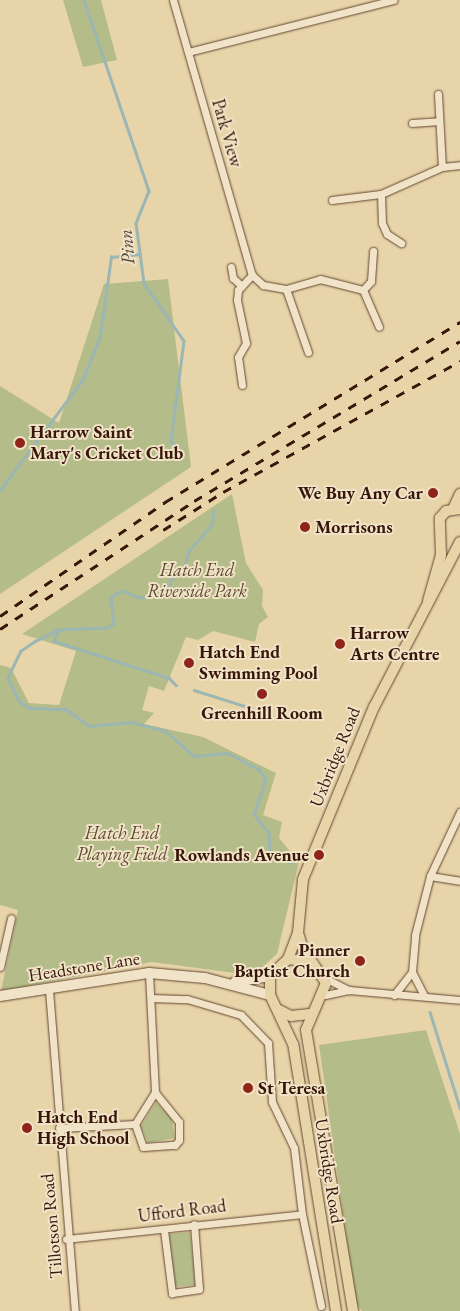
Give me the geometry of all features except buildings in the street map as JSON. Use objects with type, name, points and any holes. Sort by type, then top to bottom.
[{"type":"main road","name":"Uxbridge Road","points":[[428,601],[441,555],[440,518],[456,509],[460,494]]},
{"type":"main road","name":"Uxbridge Road","points":[[270,976],[288,959],[298,933],[303,879],[374,706],[460,542],[447,541],[440,535]]},
{"type":"main road","name":"Uxbridge Road","points":[[298,933],[306,959],[325,978]]},
{"type":"main road","points":[[288,959],[306,959]]},
{"type":"main road","points":[[270,976],[270,995]]},
{"type":"main road","points":[[279,1010],[291,1016],[310,1014],[325,995],[325,978]]},
{"type":"main road","name":"Uxbridge Road","points":[[270,995],[279,1010],[293,1044],[336,1311]]},
{"type":"main road","name":"Uxbridge Road","points":[[310,1014],[306,1030],[314,1086],[353,1311]]},
{"type":"street","name":"Park View","points":[[173,0],[252,274]]},
{"type":"street","points":[[188,52],[394,0]]},
{"type":"street","points":[[438,94],[442,167]]},
{"type":"street","points":[[412,123],[439,121]]},
{"type":"street","points":[[332,200],[381,194],[442,167],[460,165]]},
{"type":"street","points":[[381,194],[382,224],[387,234],[401,243]]},
{"type":"street","points":[[363,290],[371,281],[373,251]]},
{"type":"street","points":[[231,267],[233,278],[242,286]]},
{"type":"street","points":[[242,385],[238,357],[246,343],[237,300],[242,286],[252,274],[263,285],[286,289],[320,279],[363,290]]},
{"type":"street","points":[[286,289],[308,352]]},
{"type":"street","points":[[363,290],[380,326]]},
{"type":"street","points":[[423,994],[412,972],[415,935],[430,876],[460,812]]},
{"type":"street","points":[[430,876],[460,881]]},
{"type":"street","points":[[0,967],[11,918]]},
{"type":"street","points":[[394,995],[412,972]]},
{"type":"street","points":[[149,973],[156,1092],[179,1122],[179,1140],[175,1145],[144,1147],[138,1141],[135,1124],[156,1092]]},
{"type":"street","name":"Headstone Lane","points":[[0,996],[49,990],[149,973],[232,983],[270,995]]},
{"type":"street","name":"Headstone Lane","points":[[232,983],[270,976]]},
{"type":"street","points":[[325,978],[349,990]]},
{"type":"street","name":"Tillotson Road","points":[[49,990],[66,1239],[75,1311]]},
{"type":"street","points":[[325,995],[349,990],[394,995],[423,994],[460,1000]]},
{"type":"street","points":[[151,998],[213,1005],[257,1027],[272,1058],[272,1102],[294,1148],[302,1214],[321,1306]]},
{"type":"street","points":[[59,1128],[135,1124]]},
{"type":"street","name":"Ufford Road","points":[[66,1239],[302,1214]]},
{"type":"street","points":[[164,1230],[172,1293],[200,1289],[194,1224]]},
{"type":"green space","points":[[63,0],[101,0],[117,60],[83,67]]},
{"type":"green space","points":[[168,279],[191,467],[0,594],[0,386],[59,423],[104,284]]},
{"type":"green space","name":"Hatch End Playing Field","points":[[232,494],[246,563],[263,590],[262,606],[268,617],[259,624],[255,642],[213,631],[198,640],[186,637],[164,691],[149,686],[142,710],[154,713],[144,724],[203,737],[276,773],[263,815],[282,822],[279,838],[299,862],[277,954],[259,970],[235,973],[152,962],[1,991],[18,910],[0,905],[0,665],[11,668],[29,703],[59,705],[76,651],[22,634]]},
{"type":"green space","points":[[426,1030],[460,1134],[460,1311],[362,1311],[356,1303],[319,1045]]},
{"type":"green space","points":[[156,1102],[172,1119],[175,1138],[148,1143],[141,1126]]},
{"type":"green space","points":[[190,1232],[196,1285],[175,1287],[169,1234]]},
{"type":"waterway","name":"Pinn","points":[[84,0],[149,191],[136,223],[144,283],[184,341],[171,441],[182,456]]},
{"type":"waterway","points":[[0,490],[83,379],[100,336],[111,257],[140,254]]},
{"type":"waterway","points":[[214,511],[212,525],[189,551],[184,570],[171,580],[168,595],[139,598],[122,591],[111,597],[114,624],[108,628],[58,630],[36,641],[21,651],[8,678],[19,701],[29,708],[66,709],[89,726],[132,722],[166,731],[194,756],[228,753],[260,770],[266,780],[254,814],[269,833],[270,851],[291,863]]},
{"type":"waterway","points":[[58,632],[54,641],[169,678],[176,685]]},
{"type":"waterway","points":[[194,690],[251,708]]},
{"type":"waterway","name":"Pinn","points":[[430,1012],[460,1108]]},
{"type":"railway","points":[[0,616],[165,502],[460,322]]},
{"type":"railway","points":[[0,629],[194,501],[460,341]]},
{"type":"railway","points":[[163,530],[223,492],[460,361]]},
{"type":"place","name":"Harrow Saint Mary's Cricket Club","points":[[20,443]]},
{"type":"place","name":"We Buy Any Car","points":[[433,493]]},
{"type":"place","name":"Morrisons","points":[[305,527]]},
{"type":"place","name":"Harrow Arts Centre","points":[[340,644]]},
{"type":"place","name":"Hatch End Swimming Pool","points":[[189,663]]},
{"type":"place","name":"Greenhill Room","points":[[262,694]]},
{"type":"place","name":"Rowlands Avenue","points":[[319,855]]},
{"type":"place","name":"Pinner Baptist Church","points":[[360,961]]},
{"type":"place","name":"St Teresa","points":[[248,1088]]},
{"type":"place","name":"Hatch End High School","points":[[27,1128]]},
{"type":"park label","name":"Hatch End Riverside Park","points":[[197,581]]}]
